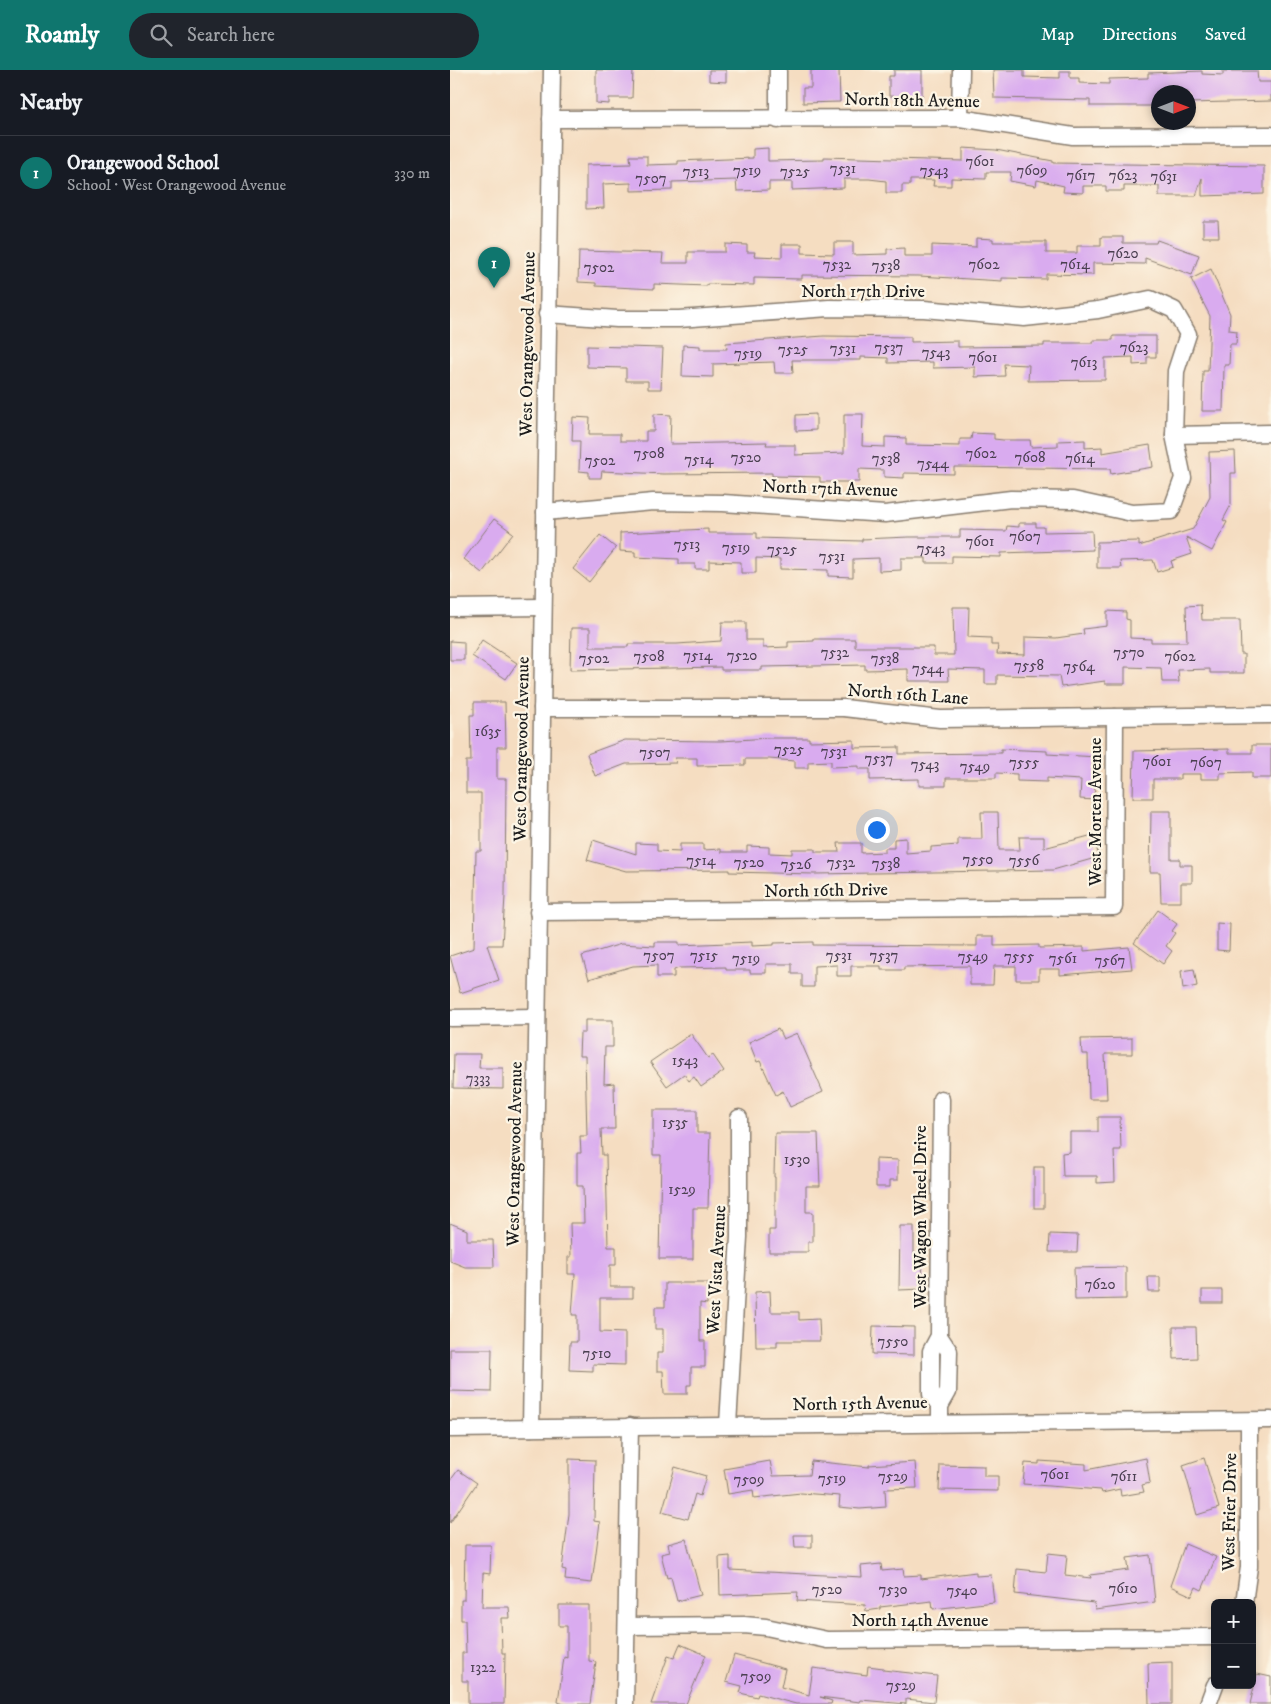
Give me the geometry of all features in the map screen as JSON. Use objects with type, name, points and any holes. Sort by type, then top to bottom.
[{"type":"street","name":"West Orangewood Avenue","points":[[530,1428],[552,70]]},
{"type":"street","points":[[778,70],[778,120]]},
{"type":"street","points":[[960,70],[960,118]]},
{"type":"street","name":"North 18th Avenue","points":[[551,119],[778,120],[960,118],[1073,136],[1271,135]]},
{"type":"street","name":"North 17th Drive","points":[[547,314],[617,319],[679,320],[828,308],[857,308],[924,309],[1024,318],[1098,310],[1150,299],[1174,310],[1188,334],[1176,371],[1174,435]]},
{"type":"street","points":[[1174,435],[1271,433]]},
{"type":"street","name":"North 17th Avenue","points":[[545,512],[653,502],[722,503],[885,514],[1011,498],[1073,500],[1132,513],[1172,511],[1182,478],[1174,435]]},
{"type":"street","points":[[450,608],[543,607]]},
{"type":"street","name":"North 16th Lane","points":[[542,708],[844,708],[940,719],[1271,715]]},
{"type":"street","name":"West Morten Avenue","points":[[1114,907],[1115,717]]},
{"type":"street","name":"North 16th Drive","points":[[538,912],[1114,907]]},
{"type":"street","points":[[450,1018],[536,1017]]},
{"type":"street","name":"West Wagon Wheel Drive","points":[[940,1414],[930,1394],[931,1351],[939,1336],[941,1099]]},
{"type":"street","name":"West Vista Avenue","points":[[728,1425],[739,1237],[738,1118]]},
{"type":"street","name":"West Wagon Wheel Drive","points":[[939,1336],[949,1351],[948,1392],[940,1414]]},
{"type":"street","points":[[931,1367],[949,1368]]},
{"type":"street","name":"North 15th Avenue","points":[[450,1429],[728,1425],[940,1414],[1271,1420]]},
{"type":"street","name":"West Frier Drive","points":[[1245,1599],[1249,1567],[1249,1421]]},
{"type":"street","points":[[625,1704],[630,1426]]},
{"type":"street","name":"North 14th Avenue","points":[[627,1626],[744,1625],[766,1627],[827,1640],[1211,1637]]},
{"type":"street","points":[[1208,1704],[1214,1689]]},
{"type":"building","points":[[596,70],[633,70],[632,98],[609,98],[609,104],[596,103]]},
{"type":"building","points":[[709,70],[726,70],[726,82],[709,81]]},
{"type":"building","points":[[811,70],[839,70],[840,102],[803,103],[803,88],[811,88]]},
{"type":"building","points":[[894,70],[922,70],[922,97],[889,96],[889,76],[894,76]]},
{"type":"building","points":[[993,70],[1024,70],[1024,77],[1060,78],[1060,71],[1070,71],[1070,78],[1079,78],[1079,83],[1109,84],[1109,79],[1148,78],[1148,73],[1202,71],[1202,74],[1223,75],[1223,71],[1257,71],[1258,82],[1271,82],[1271,101],[1196,103],[1196,85],[1151,85],[1151,106],[1090,106],[1090,100],[994,98]]},
{"type":"building","points":[[768,148],[768,161],[824,160],[824,157],[963,161],[963,148],[996,150],[1053,161],[1053,163],[1264,166],[1264,194],[1202,196],[1202,178],[1196,196],[1159,196],[1159,186],[1124,186],[1124,191],[1106,191],[1106,186],[1083,186],[1083,193],[1063,192],[1064,186],[1037,180],[1036,186],[1010,181],[1011,172],[986,172],[986,179],[951,178],[951,186],[933,186],[934,180],[910,180],[910,185],[902,185],[902,193],[886,193],[886,181],[869,179],[844,179],[844,188],[792,190],[792,182],[769,182],[769,190],[737,191],[736,180],[672,182],[672,190],[631,191],[631,183],[603,184],[604,208],[586,209],[586,165],[631,164],[630,156],[647,156],[647,165],[678,164],[678,161],[753,158],[753,149]]},
{"type":"building","points":[[1203,221],[1218,221],[1219,237],[1203,237]]},
{"type":"building","points":[[1101,237],[1123,237],[1123,243],[1156,243],[1157,240],[1199,255],[1192,275],[1145,258],[1145,264],[1093,263],[1093,275],[1046,274],[1046,279],[1002,278],[1002,281],[919,276],[802,275],[802,279],[754,278],[754,285],[654,284],[654,289],[596,286],[596,283],[578,282],[579,251],[663,253],[662,263],[688,263],[688,252],[725,252],[725,244],[747,245],[747,252],[755,252],[754,256],[782,257],[782,244],[802,244],[802,253],[834,254],[834,242],[853,242],[853,255],[887,254],[887,249],[904,248],[904,256],[932,256],[932,245],[976,247],[976,238],[993,239],[993,242],[1046,242],[1046,253],[1077,253],[1077,246],[1101,246]]},
{"type":"building","points":[[1211,269],[1230,314],[1229,330],[1237,331],[1236,344],[1230,344],[1229,365],[1224,365],[1223,411],[1202,411],[1203,371],[1208,371],[1210,316],[1191,279]]},
{"type":"building","points":[[824,336],[911,337],[911,342],[958,341],[958,347],[1044,346],[1044,343],[1093,343],[1093,340],[1113,340],[1113,336],[1156,336],[1156,357],[1147,357],[1147,364],[1133,365],[1133,357],[1105,358],[1105,380],[1028,381],[1029,365],[1004,364],[1005,376],[975,377],[975,367],[933,368],[933,362],[888,363],[888,358],[861,357],[861,360],[792,360],[793,373],[775,373],[774,362],[713,364],[713,377],[682,376],[683,345],[700,346],[700,349],[727,349],[726,343]]},
{"type":"building","points":[[587,346],[663,348],[661,389],[648,389],[648,381],[626,381],[626,368],[587,367]]},
{"type":"building","points":[[654,414],[671,415],[670,444],[767,442],[766,445],[795,445],[795,455],[844,453],[844,414],[863,414],[862,446],[885,447],[885,437],[906,438],[906,445],[960,446],[960,439],[971,439],[972,433],[994,434],[994,439],[1030,440],[1031,447],[1058,446],[1058,441],[1085,440],[1085,448],[1102,447],[1102,453],[1150,445],[1153,467],[1111,474],[1110,469],[954,467],[954,474],[904,473],[904,478],[884,477],[884,470],[859,469],[859,482],[820,482],[820,477],[772,476],[772,473],[663,474],[602,471],[601,478],[589,478],[589,472],[579,471],[580,441],[572,441],[573,417],[590,418],[589,434],[620,434],[620,441],[646,441],[646,431],[654,431]]},
{"type":"building","points":[[816,414],[816,430],[796,431],[796,415]]},
{"type":"building","points":[[1235,451],[1236,473],[1231,473],[1231,505],[1223,520],[1227,522],[1212,551],[1186,537],[1192,554],[1171,561],[1173,567],[1157,572],[1153,560],[1120,561],[1121,568],[1097,568],[1097,542],[1139,541],[1139,546],[1193,529],[1210,497],[1209,452]]},
{"type":"building","points":[[494,519],[513,533],[482,573],[464,559]]},
{"type":"building","points":[[1019,523],[1036,523],[1036,527],[1044,527],[1044,532],[1092,531],[1093,550],[1001,553],[1001,557],[952,556],[952,563],[926,563],[926,558],[901,558],[901,570],[879,571],[879,558],[853,559],[853,577],[828,576],[828,570],[780,569],[780,559],[756,558],[756,573],[741,573],[741,562],[709,561],[709,569],[695,569],[695,564],[679,564],[679,559],[635,557],[635,552],[620,551],[620,533],[708,529],[708,533],[757,533],[757,538],[862,541],[862,539],[909,537],[960,537],[960,530],[1006,531],[1007,526],[1019,527]]},
{"type":"building","points":[[600,535],[616,548],[589,582],[573,569]]},
{"type":"building","points":[[1201,605],[1202,620],[1240,620],[1241,654],[1244,654],[1244,673],[1210,673],[1210,669],[1178,670],[1179,682],[1162,682],[1161,668],[1125,667],[1125,684],[1105,684],[1105,681],[1061,687],[1059,676],[997,675],[997,684],[985,684],[985,670],[948,669],[949,681],[908,681],[908,669],[865,670],[865,665],[762,667],[762,670],[721,670],[721,667],[570,670],[571,628],[590,628],[590,647],[628,647],[628,644],[677,644],[721,641],[722,622],[746,622],[746,640],[763,640],[763,648],[788,647],[788,642],[814,641],[814,639],[855,639],[855,647],[934,647],[934,655],[954,655],[953,607],[969,607],[968,637],[991,638],[991,645],[998,645],[997,654],[1025,655],[1025,637],[1056,638],[1084,634],[1083,629],[1107,626],[1107,611],[1126,612],[1126,619],[1130,620],[1130,638],[1151,639],[1151,642],[1187,642],[1186,606]]},
{"type":"building","points":[[482,640],[517,663],[506,679],[472,656]]},
{"type":"building","points":[[450,641],[464,642],[464,660],[450,660]]},
{"type":"building","points":[[474,702],[505,702],[506,747],[497,747],[497,779],[506,779],[505,896],[502,945],[487,945],[499,980],[460,993],[450,956],[474,948],[476,851],[481,851],[481,793],[466,793],[466,761],[471,761],[470,715],[474,715]]},
{"type":"building","points":[[809,738],[809,741],[854,740],[854,748],[899,747],[899,754],[1001,753],[1001,749],[1047,751],[1047,754],[1097,757],[1094,800],[1080,799],[1081,780],[1047,778],[1047,782],[1017,781],[1017,774],[996,773],[996,778],[946,778],[946,786],[919,786],[919,779],[870,780],[870,769],[859,769],[859,766],[831,767],[831,761],[808,762],[808,768],[795,768],[795,761],[745,759],[745,765],[697,766],[697,758],[675,758],[676,763],[626,764],[595,776],[587,754],[625,740],[721,741]]},
{"type":"building","points":[[1252,745],[1271,745],[1271,778],[1252,778],[1252,772],[1220,773],[1220,779],[1201,779],[1201,774],[1180,774],[1180,779],[1153,779],[1153,798],[1133,798],[1134,751],[1229,749],[1229,753],[1252,753]]},
{"type":"building","points":[[1151,811],[1171,811],[1171,859],[1180,859],[1180,865],[1192,865],[1192,883],[1181,883],[1181,902],[1161,902],[1160,872],[1150,872]]},
{"type":"building","points":[[981,812],[998,812],[999,850],[1020,850],[1019,837],[1044,837],[1044,848],[1093,835],[1099,857],[1053,870],[815,874],[729,872],[729,870],[626,871],[587,860],[593,840],[636,854],[636,843],[657,844],[657,851],[680,852],[680,844],[703,844],[703,850],[721,849],[721,852],[747,852],[747,846],[769,847],[769,853],[792,854],[792,849],[815,849],[815,852],[839,852],[838,843],[861,843],[861,853],[885,852],[885,848],[894,848],[894,839],[906,838],[906,853],[931,851],[931,847],[958,845],[958,839],[982,839]]},
{"type":"building","points":[[1158,910],[1177,924],[1172,931],[1175,933],[1166,946],[1172,951],[1163,964],[1134,943]]},
{"type":"building","points":[[1217,923],[1230,924],[1229,951],[1217,950]]},
{"type":"building","points":[[977,936],[994,936],[994,946],[1084,947],[1084,951],[1129,947],[1132,969],[1060,975],[1060,969],[1039,969],[1039,980],[1016,980],[1016,966],[994,966],[993,985],[970,985],[970,966],[904,967],[904,970],[881,970],[881,966],[851,966],[851,976],[837,976],[837,965],[814,966],[814,987],[802,987],[802,974],[792,974],[792,964],[766,964],[766,973],[750,973],[750,970],[726,970],[726,967],[679,968],[674,970],[674,977],[657,977],[657,965],[633,966],[589,979],[582,956],[621,944],[655,946],[655,942],[679,942],[679,945],[752,942],[752,946],[774,945],[774,943],[813,942],[813,945],[977,946]]},
{"type":"building","points":[[1194,969],[1197,986],[1183,989],[1181,971]]},
{"type":"building","points":[[585,1020],[613,1020],[613,1047],[605,1047],[604,1084],[614,1083],[615,1129],[601,1129],[602,1155],[606,1155],[608,1247],[616,1247],[616,1265],[610,1265],[610,1287],[633,1287],[633,1298],[600,1298],[600,1332],[625,1333],[625,1365],[593,1364],[593,1371],[569,1370],[570,1342],[577,1342],[577,1315],[572,1315],[575,1274],[568,1274],[568,1257],[571,1257],[570,1223],[584,1223],[583,1186],[577,1186],[577,1153],[581,1153],[580,1136],[587,1136],[585,1056],[579,1056],[580,1033],[585,1033]]},
{"type":"building","points":[[778,1029],[783,1039],[797,1033],[823,1092],[790,1107],[783,1091],[776,1095],[760,1061],[757,1062],[749,1042]]},
{"type":"building","points":[[691,1034],[708,1058],[713,1055],[724,1071],[701,1087],[694,1077],[689,1081],[684,1074],[667,1086],[650,1062]]},
{"type":"building","points":[[1132,1038],[1132,1054],[1105,1054],[1107,1099],[1089,1099],[1088,1054],[1082,1054],[1081,1039]]},
{"type":"building","points":[[454,1054],[480,1054],[479,1068],[503,1068],[503,1089],[453,1088]]},
{"type":"building","points":[[653,1110],[697,1110],[697,1133],[710,1133],[708,1208],[693,1208],[693,1259],[659,1259],[661,1155],[653,1155]]},
{"type":"building","points":[[1098,1117],[1120,1117],[1121,1150],[1114,1150],[1115,1182],[1097,1183],[1097,1176],[1063,1176],[1062,1153],[1070,1152],[1070,1132],[1098,1132]]},
{"type":"building","points":[[775,1133],[818,1133],[820,1186],[806,1186],[806,1212],[813,1212],[813,1242],[808,1242],[808,1252],[769,1252],[769,1230],[775,1230]]},
{"type":"building","points":[[876,1159],[898,1160],[898,1180],[890,1180],[890,1187],[876,1187]]},
{"type":"building","points":[[1034,1167],[1044,1167],[1044,1208],[1034,1208]]},
{"type":"building","points":[[450,1223],[467,1230],[467,1240],[493,1240],[494,1267],[465,1267],[450,1261]]},
{"type":"building","points":[[900,1226],[914,1226],[914,1256],[922,1255],[923,1289],[899,1290]]},
{"type":"building","points":[[1050,1234],[1078,1235],[1077,1252],[1049,1252]]},
{"type":"building","points":[[1126,1267],[1126,1299],[1075,1300],[1074,1268]]},
{"type":"building","points":[[1148,1277],[1160,1277],[1160,1292],[1149,1292]]},
{"type":"building","points":[[665,1283],[708,1283],[707,1304],[700,1303],[700,1341],[705,1341],[705,1367],[691,1367],[691,1385],[687,1385],[687,1394],[664,1394],[663,1371],[657,1371],[657,1353],[663,1353],[663,1329],[655,1329],[655,1307],[665,1307]]},
{"type":"building","points":[[1202,1290],[1222,1290],[1222,1303],[1202,1303]]},
{"type":"building","points":[[770,1291],[771,1312],[799,1312],[799,1320],[819,1319],[820,1341],[777,1341],[777,1347],[756,1347],[755,1292]]},
{"type":"building","points":[[873,1326],[914,1327],[914,1355],[872,1354]]},
{"type":"building","points":[[1173,1327],[1196,1327],[1197,1358],[1174,1359]]},
{"type":"building","points":[[450,1349],[492,1349],[491,1392],[450,1391]]},
{"type":"building","points":[[1146,1458],[1150,1483],[1142,1485],[1144,1492],[1121,1496],[1120,1489],[1102,1493],[1101,1490],[1023,1484],[1025,1463],[1039,1464],[1039,1461],[1086,1464],[1086,1470]]},
{"type":"building","points":[[1204,1458],[1219,1508],[1197,1515],[1183,1465]]},
{"type":"building","points":[[569,1459],[595,1460],[594,1521],[600,1522],[592,1583],[565,1580],[566,1570],[562,1569],[569,1514]]},
{"type":"building","points":[[770,1461],[773,1476],[809,1475],[811,1461],[869,1467],[869,1465],[915,1462],[917,1488],[885,1489],[886,1507],[860,1509],[839,1507],[840,1496],[801,1493],[754,1498],[753,1490],[728,1494],[724,1469]]},
{"type":"building","points":[[940,1465],[984,1466],[984,1476],[998,1476],[998,1491],[939,1490]]},
{"type":"building","points":[[675,1467],[706,1476],[700,1496],[695,1494],[688,1519],[662,1512]]},
{"type":"building","points":[[458,1470],[477,1483],[450,1523],[450,1481]]},
{"type":"building","points":[[794,1535],[812,1535],[812,1547],[795,1547]]},
{"type":"building","points":[[686,1539],[701,1595],[677,1601],[671,1577],[667,1578],[661,1554],[670,1552],[668,1544]]},
{"type":"building","points":[[1185,1544],[1216,1557],[1202,1590],[1196,1587],[1192,1596],[1170,1586]]},
{"type":"building","points":[[465,1545],[491,1545],[490,1574],[483,1573],[482,1607],[509,1607],[510,1618],[501,1618],[502,1653],[505,1653],[504,1704],[468,1704],[468,1681],[462,1681],[462,1653],[466,1653],[465,1620],[461,1620],[461,1600],[464,1600]]},
{"type":"building","points":[[1048,1553],[1067,1555],[1065,1575],[1091,1578],[1090,1575],[1129,1570],[1127,1558],[1150,1555],[1155,1602],[1095,1610],[1094,1603],[1015,1594],[1017,1569],[1046,1572]]},
{"type":"building","points":[[730,1556],[730,1570],[862,1577],[861,1566],[881,1564],[882,1571],[903,1569],[904,1576],[921,1575],[921,1579],[976,1572],[976,1576],[991,1575],[994,1602],[933,1609],[932,1601],[880,1607],[880,1609],[866,1611],[865,1605],[797,1601],[798,1592],[720,1595],[719,1557]]},
{"type":"building","points":[[559,1605],[589,1605],[589,1661],[596,1662],[590,1704],[564,1704],[558,1702],[564,1657],[567,1658],[567,1626],[559,1626]]},
{"type":"building","points":[[680,1644],[706,1655],[686,1704],[651,1704],[668,1656],[674,1658]]},
{"type":"building","points":[[734,1655],[785,1669],[781,1687],[809,1695],[813,1668],[867,1675],[868,1666],[883,1668],[883,1670],[937,1676],[934,1702],[906,1699],[906,1704],[861,1700],[860,1702],[820,1697],[832,1701],[831,1704],[796,1704],[758,1694],[757,1697],[740,1693],[742,1686],[726,1682]]},
{"type":"building","points":[[1172,1662],[1172,1704],[1149,1704],[1148,1663]]},
{"type":"building","points":[[1257,1674],[1271,1677],[1271,1704],[1250,1704],[1254,1689],[1256,1689]]},
{"type":"place","name":"Orangewood School","points":[[494,288]]}]
